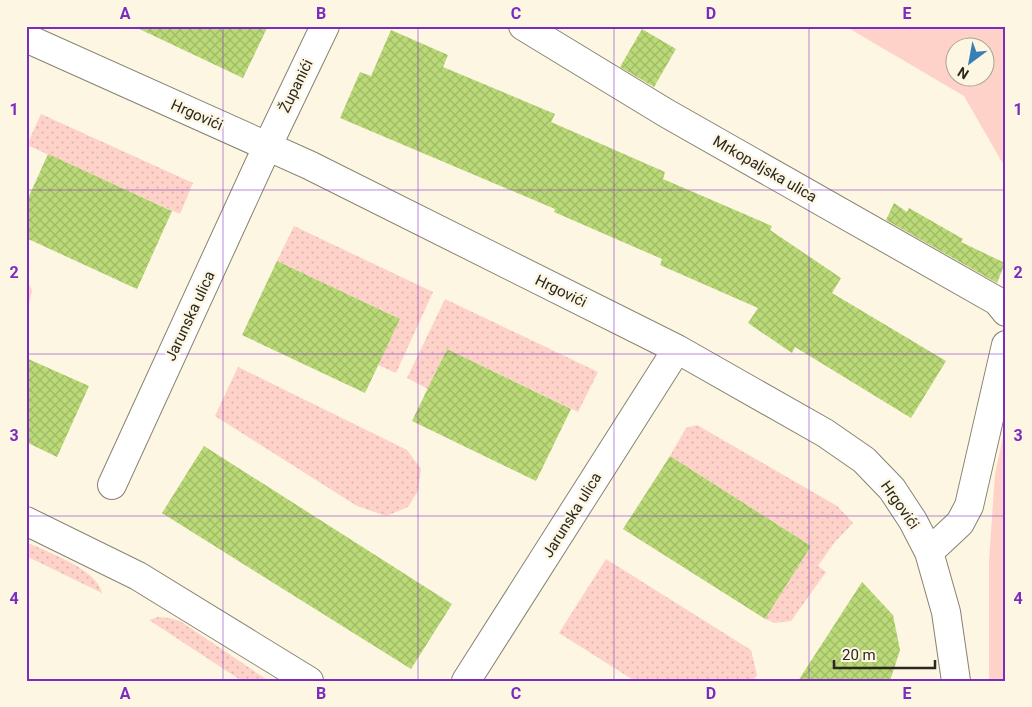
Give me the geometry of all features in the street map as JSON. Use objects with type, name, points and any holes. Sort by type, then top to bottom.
[{"type":"street","name":"Županići","points":[[267,147],[325,26]]},
{"type":"street","name":"Mrkopaljska ulica","points":[[523,26],[666,113],[997,302],[1006,312]]},
{"type":"street","name":"Hrgovići","points":[[26,38],[309,166],[677,349],[825,432],[864,460],[892,489],[914,521],[929,552],[946,612],[956,681]]},
{"type":"street","name":"Jarunska ulica","points":[[112,484],[267,147]]},
{"type":"street","points":[[929,552],[960,523],[969,506],[1006,345]]},
{"type":"street","name":"Jarunska ulica","points":[[466,681],[677,349]]},
{"type":"street","points":[[26,521],[138,576],[309,681]]},
{"type":"shaded area","points":[[845,26],[1006,26],[1006,169],[964,96],[950,88],[994,88],[994,38],[944,38],[944,84]]},
{"type":"shaded area","points":[[41,114],[193,183],[180,214],[27,145]]},
{"type":"shaded area","points":[[294,226],[433,292],[396,373],[378,365],[400,319],[277,261]]},
{"type":"shaded area","points":[[26,279],[32,290],[29,304],[26,306]]},
{"type":"shaded area","points":[[445,299],[598,372],[578,412],[447,349],[428,389],[407,378]]},
{"type":"shaded area","points":[[238,367],[407,450],[421,469],[418,491],[408,507],[386,516],[357,506],[215,416]]},
{"type":"shaded area","points":[[1006,423],[1006,681],[989,681],[989,561],[995,474]]},
{"type":"shaded area","points":[[697,425],[837,506],[853,523],[834,543],[818,566],[826,572],[791,621],[775,623],[765,619],[811,546],[670,456],[686,428]]},
{"type":"shaded area","points":[[26,542],[58,556],[81,569],[98,584],[102,593],[26,556]]},
{"type":"shaded area","points":[[606,559],[751,650],[757,675],[753,681],[635,681],[559,633]]},
{"type":"shaded area","points":[[158,617],[180,621],[269,681],[242,681],[149,620]]},
{"type":"building","points":[[133,26],[268,26],[243,78]]},
{"type":"building","points":[[642,29],[676,49],[654,87],[620,67]]},
{"type":"building","points":[[391,30],[448,55],[443,67],[555,114],[551,122],[665,172],[663,179],[772,226],[770,230],[841,278],[832,293],[946,361],[911,418],[795,347],[792,353],[748,323],[758,308],[660,265],[662,259],[554,212],[555,209],[340,118],[360,72],[371,76]]},
{"type":"building","points":[[48,154],[172,211],[137,289],[26,238],[26,203]]},
{"type":"building","points":[[894,203],[907,212],[909,208],[963,239],[961,242],[1005,263],[997,283],[886,220]]},
{"type":"building","points":[[277,261],[400,319],[365,393],[242,335]]},
{"type":"building","points":[[447,349],[571,409],[536,481],[412,421]]},
{"type":"building","points":[[26,358],[89,386],[57,457],[26,442]]},
{"type":"building","points":[[204,446],[452,604],[411,669],[162,513]]},
{"type":"building","points":[[670,456],[811,546],[765,619],[623,529]]},
{"type":"building","points":[[862,582],[893,615],[900,650],[890,681],[798,681]]}]
